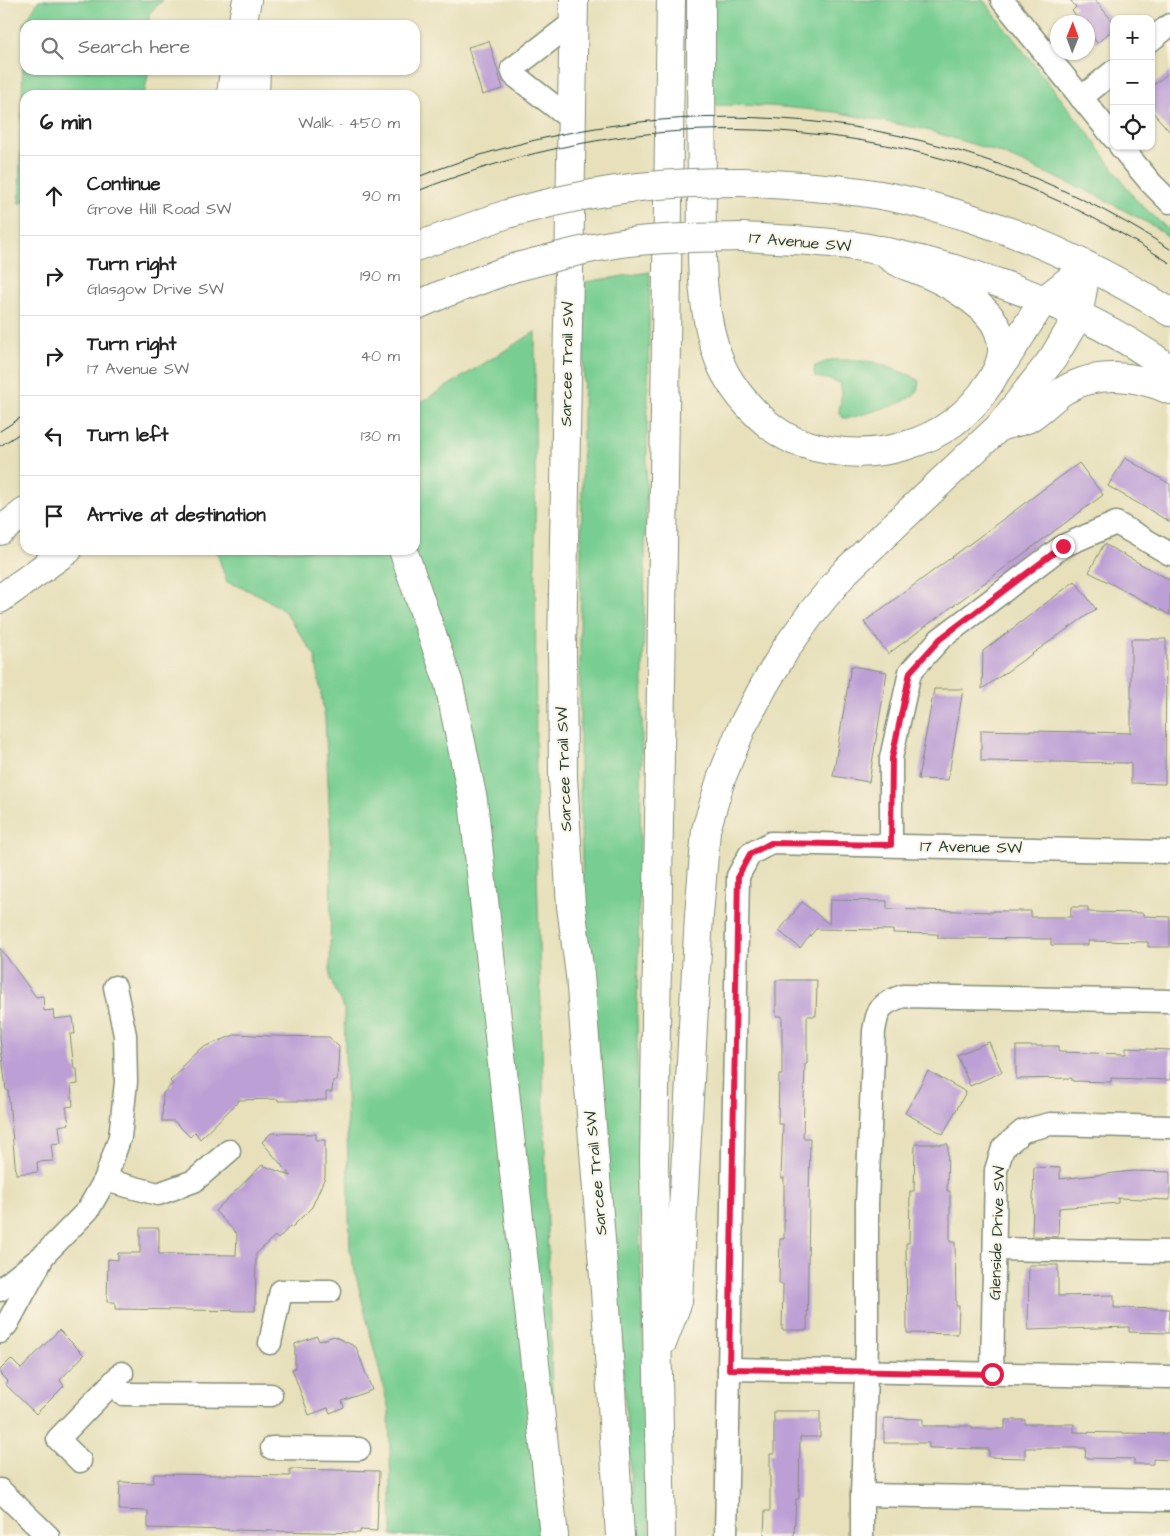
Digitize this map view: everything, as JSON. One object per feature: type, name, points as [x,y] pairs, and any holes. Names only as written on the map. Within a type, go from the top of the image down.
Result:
[{"type":"main road","points":[[243,20],[247,0]]},
{"type":"main road","points":[[261,20],[264,0]]},
{"type":"main road","points":[[661,1536],[654,1162],[671,0]]},
{"type":"main road","points":[[701,0],[702,267],[709,324],[723,369],[734,388],[751,409],[770,426],[799,443],[829,450],[855,453],[877,453],[917,442],[954,422],[968,409],[985,390],[1043,301],[1087,266]]},
{"type":"main road","name":"Sarcee Trail SW","points":[[574,11],[562,648],[563,778],[605,1290],[620,1536]]},
{"type":"main road","points":[[232,90],[233,75]]},
{"type":"main road","points":[[255,90],[256,75]]},
{"type":"main road","points":[[420,245],[507,214],[553,202],[639,187],[711,182],[743,182],[836,189],[908,200],[985,221],[1125,284],[1170,312]]},
{"type":"main road","name":"17 Avenue SW","points":[[420,304],[513,268],[578,251],[623,243],[661,239],[742,237],[846,245],[881,250],[1016,288],[1078,316],[1170,369]]},
{"type":"main road","points":[[881,250],[900,263],[923,272],[963,293],[993,320],[999,331],[1001,342],[1000,368]]},
{"type":"main road","points":[[658,1354],[678,1301],[699,915],[706,830],[721,778],[742,727],[765,684],[787,647],[813,611],[846,571],[999,427],[1053,358],[1078,316],[1087,266]]},
{"type":"main road","points":[[999,427],[1027,418],[1064,391],[1098,378],[1123,377],[1151,382],[1170,390]]},
{"type":"main road","points":[[0,531],[20,516]]},
{"type":"main road","points":[[0,599],[61,555]]},
{"type":"main road","points":[[405,555],[449,684],[473,800],[554,1536]]},
{"type":"street","points":[[1002,0],[1110,133]]},
{"type":"street","points":[[572,120],[514,75],[512,69],[574,11]]},
{"type":"street","points":[[1155,37],[1170,25]]},
{"type":"street","points":[[1081,98],[1110,74]]},
{"type":"street","points":[[1123,150],[1170,202]]},
{"type":"street","points":[[891,845],[892,758],[910,672],[940,639],[1063,546],[1116,523],[1170,554]]},
{"type":"street","name":"17 Avenue SW","points":[[729,1369],[738,876],[750,854],[771,843],[1170,852]]},
{"type":"street","points":[[0,1290],[45,1254],[88,1210],[105,1180],[120,1138],[126,1082],[125,1036],[115,987]]},
{"type":"street","points":[[862,1536],[866,1370],[867,1203],[874,1031],[877,1014],[887,1001],[903,996],[1170,1001]]},
{"type":"street","name":"Glenside Drive SW","points":[[992,1374],[996,1249],[996,1170],[1003,1148],[1023,1131],[1050,1124],[1170,1127]]},
{"type":"street","points":[[105,1180],[158,1194],[194,1181],[229,1151]]},
{"type":"street","points":[[996,1249],[1170,1252]]},
{"type":"street","points":[[0,1332],[8,1324],[45,1254]]},
{"type":"street","points":[[270,1343],[281,1292],[330,1291]]},
{"type":"street","points":[[726,1536],[729,1369],[1170,1377]]},
{"type":"street","points":[[80,1461],[58,1439],[122,1384],[271,1395]]},
{"type":"street","points":[[272,1448],[359,1449]]},
{"type":"street","points":[[0,1490],[48,1536]]},
{"type":"street","points":[[862,1495],[1170,1500]]},
{"type":"green space","points":[[39,0],[163,0],[149,14],[149,20],[26,20]]},
{"type":"green space","points":[[711,0],[983,0],[1088,133],[1135,199],[1170,231],[1170,238],[1155,227],[1096,195],[998,152],[923,129],[835,112],[771,106],[712,105]]},
{"type":"green space","points":[[23,75],[148,75],[145,90],[22,90]]},
{"type":"green space","points":[[20,167],[20,203],[19,203]]},
{"type":"green space","points":[[650,272],[637,1016],[639,1215],[650,1536],[635,1536],[584,921],[580,796],[580,629],[585,282]]},
{"type":"green space","points":[[535,332],[536,835],[556,1536],[392,1536],[389,1410],[350,1251],[344,1009],[330,979],[331,843],[325,719],[315,656],[285,612],[260,595],[227,582],[218,555],[420,555],[420,403]]},
{"type":"green space","points":[[831,360],[874,362],[912,376],[919,381],[917,393],[901,403],[850,418],[843,418],[839,412],[842,392],[840,383],[815,377],[815,366]]},
{"type":"building","points":[[1070,0],[1095,0],[1110,18],[1110,32],[1097,43],[1095,40],[1095,15],[1075,15],[1072,11],[1076,7]]},
{"type":"building","points":[[489,41],[503,89],[482,95],[468,47]]},
{"type":"building","points":[[1170,72],[1170,132],[1155,115],[1155,84]]},
{"type":"building","points":[[1125,458],[1170,484],[1170,522],[1108,486]]},
{"type":"building","points":[[1079,463],[1103,495],[888,654],[864,622]]},
{"type":"building","points":[[1104,544],[1170,580],[1170,615],[1089,572]]},
{"type":"building","points":[[1075,581],[1096,609],[982,689],[983,651]]},
{"type":"building","points":[[1131,639],[1166,639],[1165,784],[1131,783],[1131,763],[981,761],[981,730],[1131,733]]},
{"type":"building","points":[[851,666],[887,672],[869,782],[833,776]]},
{"type":"building","points":[[934,689],[963,689],[948,780],[918,779]]},
{"type":"building","points":[[830,900],[887,901],[887,909],[993,912],[1031,911],[1031,917],[1071,917],[1071,907],[1088,907],[1088,912],[1143,913],[1143,916],[1170,917],[1170,947],[1148,947],[1148,942],[1088,941],[1088,945],[1051,945],[1051,939],[938,938],[938,934],[893,933],[893,930],[816,929],[800,948],[779,931],[802,902],[829,924]]},
{"type":"building","points":[[0,948],[36,997],[43,996],[44,1011],[53,1010],[54,1019],[73,1017],[75,1034],[70,1034],[74,1069],[77,1069],[78,1084],[71,1085],[73,1106],[66,1107],[69,1124],[59,1126],[61,1143],[51,1144],[53,1161],[37,1162],[38,1172],[16,1174],[8,1090],[6,1090],[0,1038]]},
{"type":"building","points":[[776,980],[817,980],[816,1016],[807,1016],[807,1064],[805,1064],[803,1138],[810,1138],[807,1330],[782,1330],[783,1284],[779,1284],[780,1239],[784,1239],[784,1178],[781,1178],[783,1124],[778,1124],[779,1075],[782,1075],[782,1016],[776,1016]]},
{"type":"building","points":[[237,1034],[329,1037],[339,1047],[337,1081],[333,1081],[332,1092],[326,1092],[326,1100],[317,1101],[278,1101],[278,1099],[238,1100],[200,1139],[195,1132],[190,1137],[174,1121],[162,1121],[163,1093],[173,1084],[170,1081],[183,1069],[181,1067],[201,1048]]},
{"type":"building","points":[[989,1042],[1002,1072],[970,1086],[957,1055]]},
{"type":"building","points":[[1016,1046],[1058,1046],[1058,1052],[1126,1054],[1126,1048],[1170,1050],[1170,1080],[1111,1078],[1111,1082],[1072,1081],[1072,1078],[1016,1079]]},
{"type":"building","points":[[928,1071],[966,1092],[943,1134],[905,1113]]},
{"type":"building","points":[[271,1133],[316,1134],[316,1140],[325,1140],[325,1177],[312,1207],[278,1239],[275,1236],[256,1254],[255,1311],[115,1309],[115,1302],[107,1302],[108,1259],[118,1260],[118,1253],[140,1253],[140,1228],[159,1228],[159,1254],[236,1255],[237,1234],[215,1211],[262,1165],[291,1176],[262,1142]]},
{"type":"building","points":[[915,1144],[948,1144],[947,1191],[950,1191],[950,1242],[955,1242],[956,1306],[959,1306],[958,1334],[907,1333],[906,1243],[909,1243],[910,1191],[914,1191]]},
{"type":"building","points":[[1034,1167],[1060,1168],[1060,1179],[1133,1171],[1170,1172],[1170,1200],[1118,1198],[1118,1203],[1059,1208],[1058,1237],[1032,1236]]},
{"type":"building","points":[[1029,1265],[1058,1265],[1058,1296],[1114,1295],[1114,1308],[1170,1309],[1169,1333],[1129,1332],[1129,1327],[1028,1330]]},
{"type":"building","points":[[59,1330],[84,1355],[60,1380],[64,1386],[36,1414],[5,1384],[8,1382],[0,1374],[0,1370],[11,1359],[21,1369]]},
{"type":"building","points":[[317,1336],[319,1341],[334,1336],[356,1347],[372,1390],[342,1401],[344,1407],[330,1413],[328,1408],[309,1415],[292,1369],[295,1368],[295,1344]]},
{"type":"building","points":[[774,1411],[820,1411],[820,1437],[800,1437],[799,1499],[796,1499],[794,1536],[764,1536],[765,1511],[770,1511],[770,1454],[774,1454]]},
{"type":"building","points":[[884,1418],[923,1419],[923,1426],[972,1426],[972,1429],[1005,1429],[1005,1420],[1025,1420],[1025,1424],[1074,1424],[1074,1432],[1170,1434],[1170,1460],[1153,1459],[1153,1464],[1134,1464],[1134,1459],[1085,1458],[1086,1448],[1025,1448],[1025,1458],[989,1457],[989,1449],[929,1448],[929,1443],[884,1443]]},
{"type":"building","points":[[290,1469],[379,1471],[377,1531],[360,1530],[360,1533],[148,1528],[148,1511],[119,1510],[120,1482],[153,1483],[154,1474],[290,1476]]},
{"type":"tram line","points":[[420,176],[511,146],[608,126],[705,117],[801,120],[897,135],[991,161],[1082,199],[1170,249]]},
{"type":"tram line","points":[[420,190],[495,164],[576,144],[658,133],[740,130],[822,135],[903,149],[984,171],[1063,203],[1117,231],[1170,263]]},
{"type":"tram line","points":[[0,431],[20,418]]},
{"type":"tram line","points":[[0,446],[20,433]]},
{"type":"route","points":[[992,1374],[866,1370],[729,1369],[738,876],[750,854],[771,843],[891,845],[892,758],[910,672],[940,639],[1063,546]]}]
